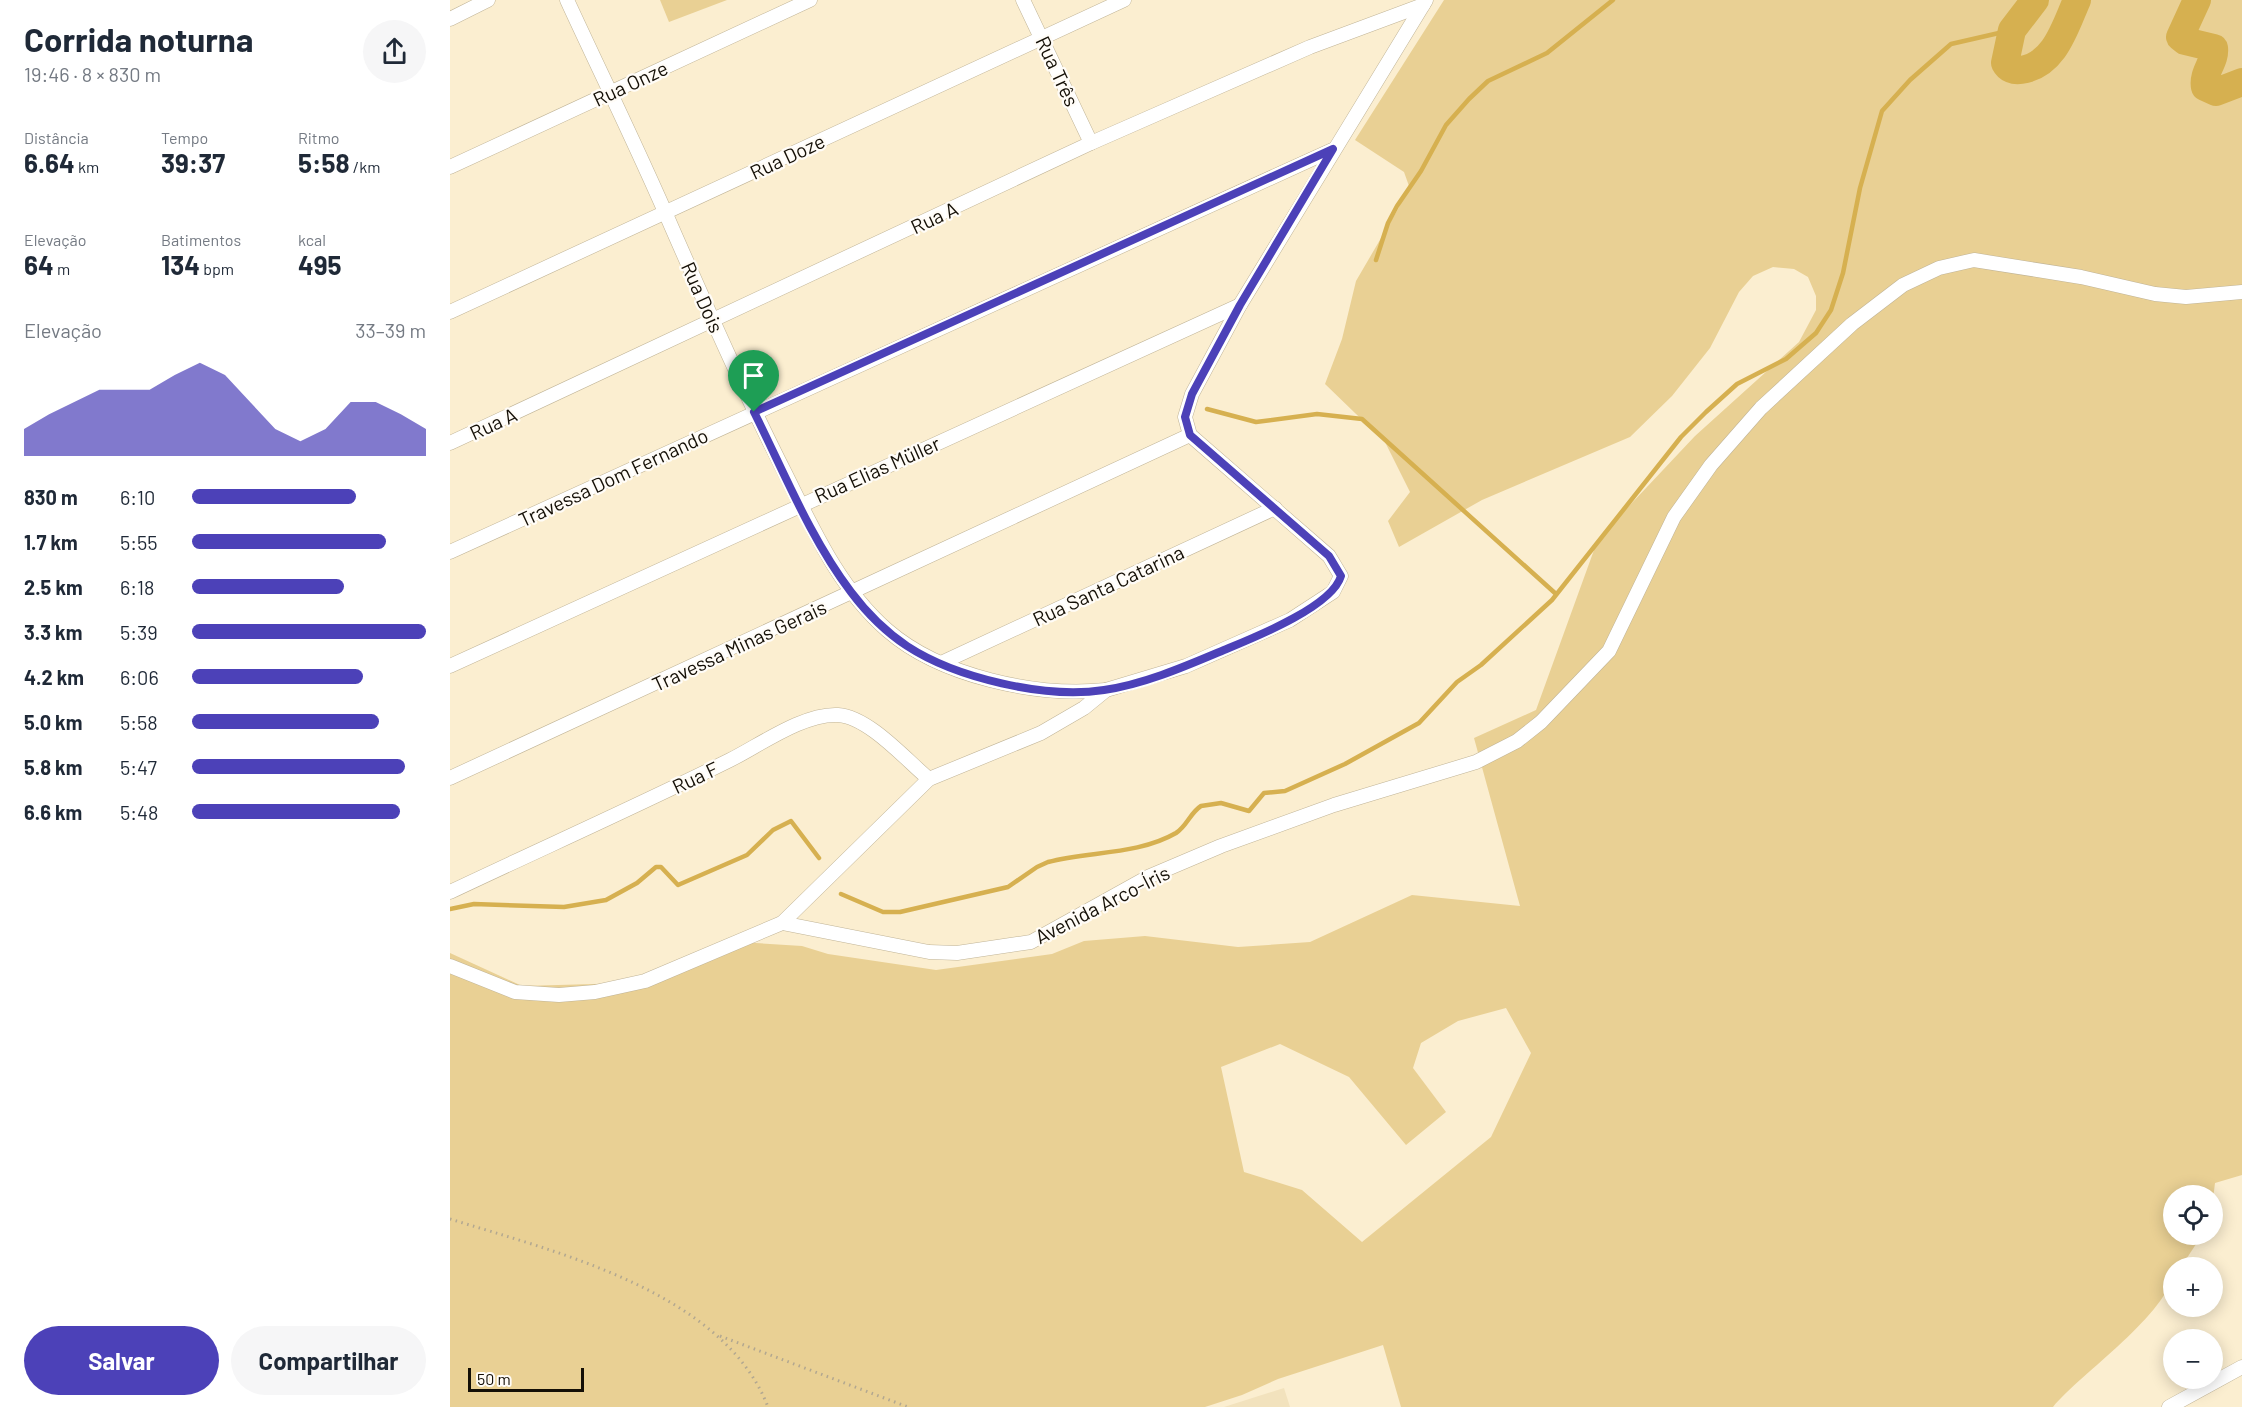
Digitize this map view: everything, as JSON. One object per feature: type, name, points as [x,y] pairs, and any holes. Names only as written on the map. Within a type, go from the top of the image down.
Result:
[{"type":"street","points":[[450,19],[488,0]]},
{"type":"street","name":"Rua Dois","points":[[567,0],[666,212],[754,412],[821,545],[852,593],[900,641],[941,663],[983,678],[1030,687],[1063,691],[1106,690]]},
{"type":"street","name":"Rua Onze","points":[[450,167],[810,0]]},
{"type":"street","name":"Rua Três","points":[[1023,0],[1091,143]]},
{"type":"street","name":"Rua Doze","points":[[450,312],[1124,0]]},
{"type":"street","points":[[450,966],[515,992],[559,995],[595,992],[645,981],[673,971],[782,923],[929,780],[1041,733],[1084,708],[1106,690],[1186,666],[1249,640],[1290,620],[1333,592],[1341,576],[1338,567],[1329,556],[1190,435],[1185,425],[1187,405],[1240,305],[1333,149],[1425,2]]},
{"type":"street","name":"Rua A","points":[[450,443],[1091,143],[1310,46],[1425,2]]},
{"type":"street","name":"Travessa Dom Fernando","points":[[450,552],[1333,149]]},
{"type":"street","name":"Avenida Arco-Íris","points":[[782,923],[928,952],[957,953],[1031,942],[1148,877],[1221,846],[1334,806],[1476,762],[1517,741],[1541,722],[1609,651],[1674,517],[1711,465],[1761,408],[1852,324],[1903,285],[1940,268],[1974,260],[2081,277],[2155,294],[2186,297],[2242,292]]},
{"type":"street","name":"Rua Elias Müller","points":[[450,666],[800,504],[1240,305]]},
{"type":"street","name":"Travessa Minas Gerais","points":[[450,778],[1190,435]]},
{"type":"street","name":"Rua Santa Catarina","points":[[941,663],[1275,508]]},
{"type":"street","name":"Rua F","points":[[450,892],[730,760],[806,721],[828,715],[852,718],[873,731],[929,780]]},
{"type":"street","points":[[2169,1407],[2242,1367]]},
{"type":"path","points":[[450,1219],[583,1263],[662,1297],[691,1313],[718,1335],[743,1363],[768,1407]]},
{"type":"path","points":[[718,1335],[908,1407]]},
{"type":"shaded area","points":[[660,0],[727,0],[669,22]]},
{"type":"shaded area","points":[[1444,0],[2242,0],[2242,1175],[2215,1185],[2163,1185],[2163,1245],[2195,1245],[2188,1257],[2163,1257],[2163,1296],[2159,1303],[2124,1341],[2053,1407],[1401,1407],[1383,1345],[1278,1379],[1242,1395],[1205,1407],[450,1407],[450,953],[522,986],[630,983],[739,942],[802,946],[828,954],[936,970],[1052,954],[1084,941],[1145,936],[1238,947],[1310,942],[1412,895],[1520,906],[1474,738],[1536,710],[1598,539],[1695,436],[1799,342],[1816,310],[1816,296],[1808,277],[1794,269],[1773,267],[1753,276],[1739,292],[1710,348],[1672,396],[1630,437],[1482,500],[1399,547],[1388,521],[1410,492],[1385,442],[1325,384],[1342,339],[1356,281],[1409,186],[1404,172],[1355,140]],"holes":[[[1506,1008],[1531,1053],[1491,1137],[1362,1242],[1302,1190],[1244,1172],[1221,1067],[1280,1044],[1349,1077],[1406,1145],[1446,1112],[1413,1068],[1421,1043],[1458,1021]]]},
{"type":"shaded area","points":[[1284,1388],[1290,1407],[1224,1407]]},
{"type":"waterway","points":[[1376,260],[1388,223],[1397,206],[1421,171],[1446,125],[1469,99],[1488,81],[1547,53],[1613,0]]},
{"type":"waterway","points":[[2035,0],[2012,30],[2005,63],[2012,69],[2021,70],[2033,67],[2050,53],[2063,33],[2077,0]]},
{"type":"waterway","points":[[2197,0],[2180,37],[2185,41],[2214,48],[2213,58],[2205,77],[2205,87],[2216,92],[2242,82]]},
{"type":"waterway","points":[[841,894],[883,912],[900,912],[1008,887],[1048,862],[1130,849],[1161,840],[1180,830],[1201,806],[1221,803],[1249,811],[1264,793],[1285,791],[1345,764],[1419,723],[1457,682],[1481,665],[1552,600],[1681,437],[1706,412],[1737,384],[1786,359],[1816,333],[1831,310],[1843,273],[1860,188],[1882,111],[1910,80],[1951,44],[2012,30]]},
{"type":"waterway","points":[[1207,409],[1256,422],[1317,414],[1362,419],[1556,594]]},
{"type":"waterway","points":[[450,909],[474,904],[564,907],[606,900],[637,883],[656,867],[661,867],[678,885],[747,855],[773,830],[791,821],[819,858]]},
{"type":"route","points":[[1333,149],[1240,305],[1187,405],[1185,425],[1190,435],[1329,556],[1338,567],[1341,576],[1333,592],[1290,620],[1249,640],[1161,675],[1106,690],[1085,692],[1063,691],[983,678],[941,663],[907,646],[869,613],[852,593],[821,545],[754,412],[1333,149]]}]
